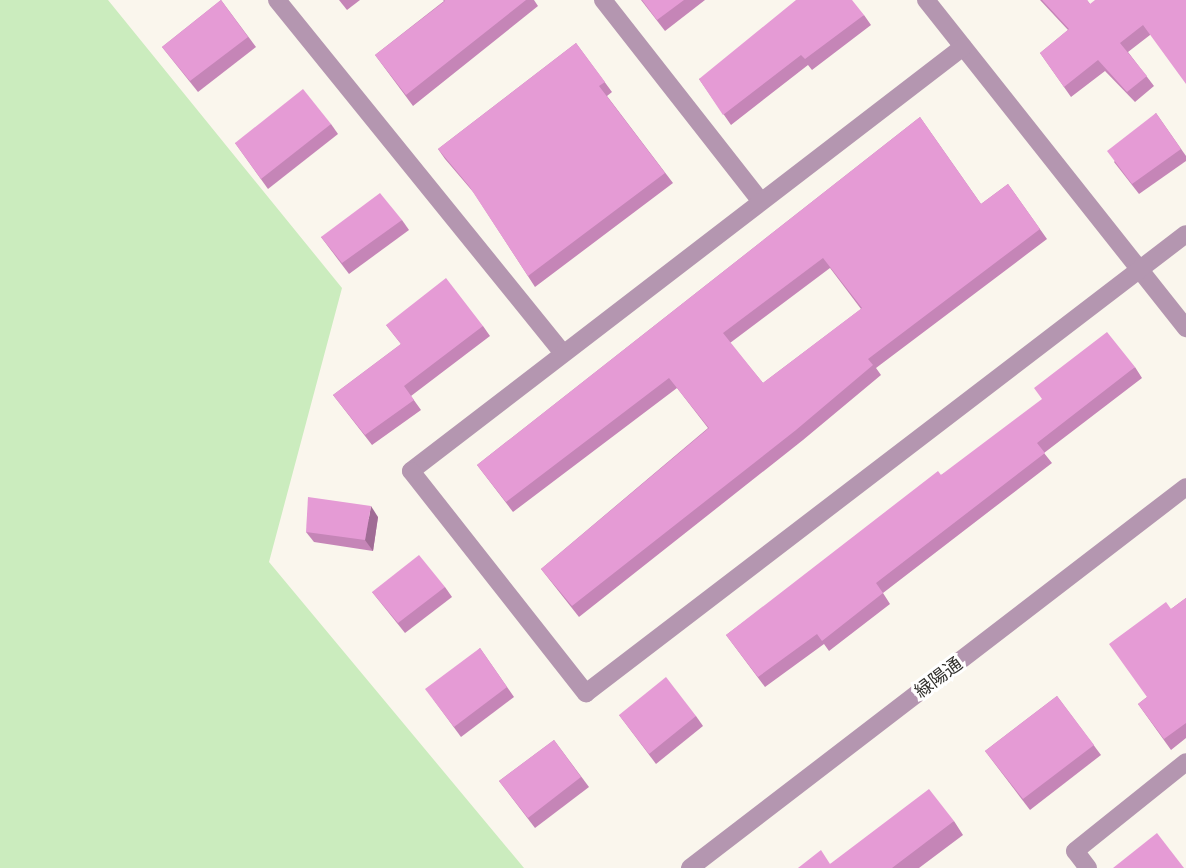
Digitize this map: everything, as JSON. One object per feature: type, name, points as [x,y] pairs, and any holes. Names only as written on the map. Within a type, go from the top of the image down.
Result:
[{"type":"street","points":[[277,0],[562,352]]},
{"type":"street","points":[[603,0],[760,200]]},
{"type":"street","points":[[926,0],[1186,328]]},
{"type":"street","points":[[963,47],[562,352],[411,471],[586,693],[1186,234]]},
{"type":"street","name":"緑陽通","points":[[690,868],[1186,487]]},
{"type":"street","points":[[1088,868],[1075,851],[1186,762]]},
{"type":"green space","points":[[0,0],[108,0],[342,288],[269,562],[524,868],[0,868]]},
{"type":"building","points":[[221,0],[248,37],[190,81],[162,47]]},
{"type":"building","points":[[444,0],[526,0],[406,95],[375,55]]},
{"type":"building","points":[[642,0],[684,0],[657,20]]},
{"type":"building","points":[[796,0],[852,0],[864,15],[805,59],[801,55],[723,115],[699,79]]},
{"type":"building","points":[[1042,0],[1087,0],[1090,4],[1095,0],[1186,0],[1186,84],[1143,25],[1120,43],[1147,76],[1127,92],[1098,60],[1064,87],[1040,53],[1069,29]]},
{"type":"building","points":[[576,43],[605,82],[599,86],[665,173],[528,276],[469,186],[438,149]]},
{"type":"building","points":[[303,89],[331,124],[261,179],[235,143]]},
{"type":"building","points":[[1156,113],[1181,149],[1132,184],[1107,151]]},
{"type":"building","points":[[920,117],[981,204],[1008,184],[1040,229],[868,359],[873,365],[796,430],[572,606],[541,569],[709,428],[669,378],[506,502],[477,465]],"holes":[[[823,258],[862,308],[763,383],[723,333]]]},
{"type":"building","points":[[380,193],[402,220],[342,263],[321,237]]},
{"type":"building","points":[[446,278],[483,326],[404,386],[414,400],[365,435],[333,395],[401,344],[386,325]]},
{"type":"building","points":[[1107,332],[1135,367],[1037,443],[1045,453],[876,583],[883,593],[822,641],[817,634],[758,677],[726,635],[938,471],[941,475],[1042,399],[1034,388]]},
{"type":"building","points":[[308,497],[371,506],[365,540],[306,532]]},
{"type":"building","points":[[419,555],[445,587],[398,623],[372,592]]},
{"type":"building","points":[[1186,598],[1186,723],[1164,739],[1138,704],[1147,697],[1109,644],[1166,602],[1171,609]]},
{"type":"building","points":[[480,648],[507,687],[454,727],[425,689]]},
{"type":"building","points":[[666,677],[696,716],[649,754],[619,715]]},
{"type":"building","points":[[1057,696],[1094,745],[1023,799],[985,751]]},
{"type":"building","points":[[554,740],[581,777],[528,818],[499,781]]},
{"type":"building","points":[[929,789],[954,821],[892,868],[798,868],[821,850],[830,864]]},
{"type":"building","points":[[1157,833],[1184,868],[1113,868]]}]
